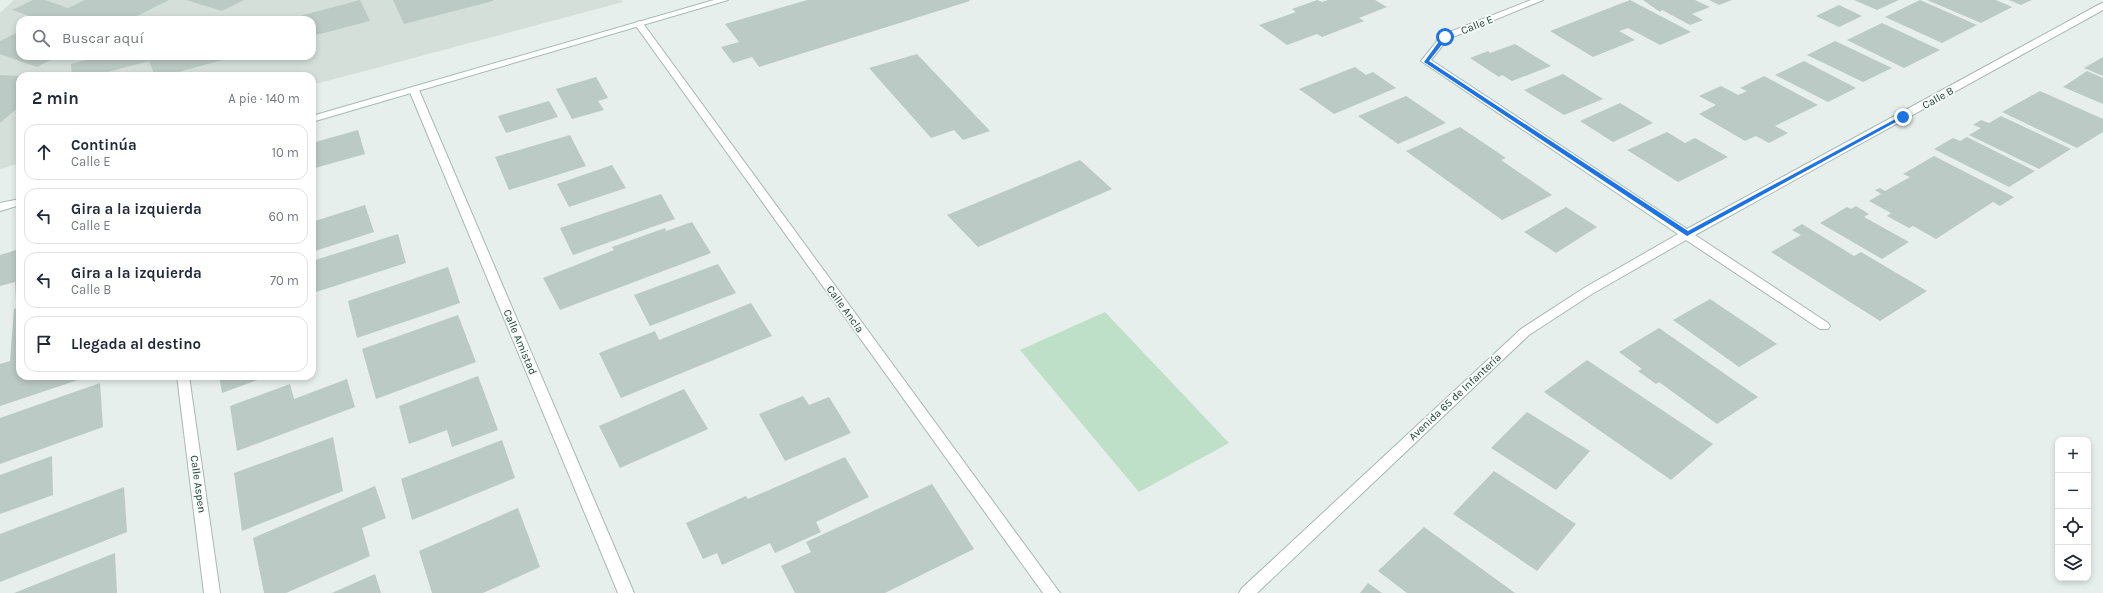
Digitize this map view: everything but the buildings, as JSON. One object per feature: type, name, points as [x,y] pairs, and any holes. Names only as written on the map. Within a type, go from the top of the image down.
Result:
[{"type":"street","points":[[316,118],[724,0]]},
{"type":"street","name":"Calle E","points":[[1539,0],[1445,37],[1426,61],[1687,234]]},
{"type":"street","name":"Calle B","points":[[1687,234],[2103,6]]},
{"type":"street","name":"Calle Ancla","points":[[639,24],[1052,593]]},
{"type":"street","name":"Calle Amistad","points":[[414,90],[626,593]]},
{"type":"street","points":[[0,207],[16,203]]},
{"type":"street","points":[[1687,234],[1824,326]]},
{"type":"street","name":"Avenida 65 de Infantería","points":[[1247,593],[1525,332],[1588,291],[1687,234]]},
{"type":"street","name":"Calle Aspen","points":[[185,380],[212,593]]},
{"type":"shaded area","points":[[14,0],[621,0],[623,2],[316,84],[316,72],[16,72],[16,164],[0,169],[0,13]]},
{"type":"green space","points":[[1105,312],[1229,443],[1139,492],[1020,350]]},
{"type":"route","points":[[1445,37],[1426,61],[1687,234],[1722,217],[1903,117]]}]
